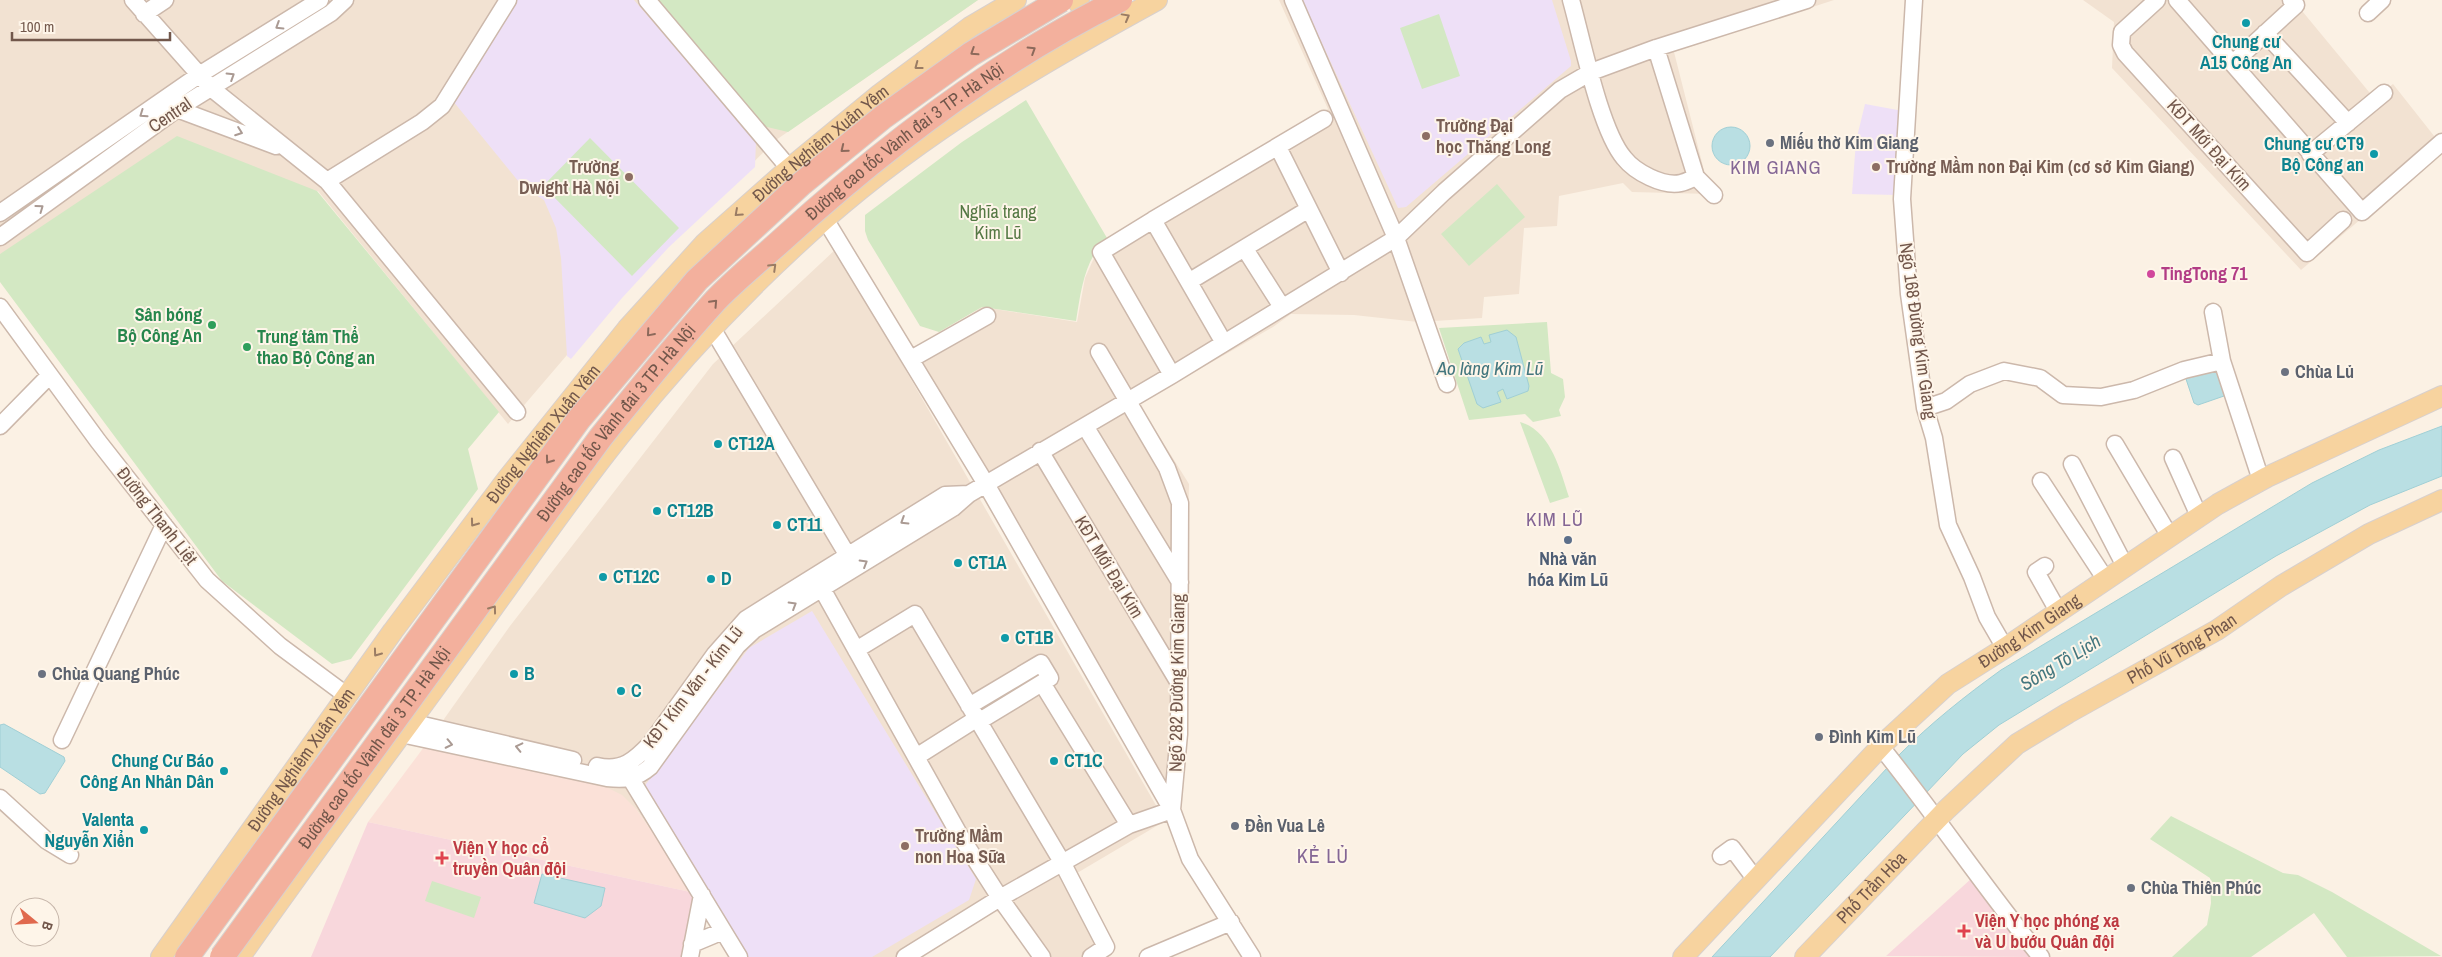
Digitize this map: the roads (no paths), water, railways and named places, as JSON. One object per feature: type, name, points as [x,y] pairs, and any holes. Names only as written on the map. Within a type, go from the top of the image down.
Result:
[{"type":"highway","name":"Đường cao tốc Vành đai 3 TP. Hà Nội","points":[[187,957],[579,419],[696,280],[801,184],[883,117],[971,54],[1061,0]]},
{"type":"highway","name":"Đường cao tốc Vành đai 3 TP. Hà Nội","points":[[222,957],[601,437],[655,370],[717,300],[818,206],[901,139],[986,78],[1049,39],[1120,0]]},
{"type":"main road","name":"Đường Nghiêm Xuân Yêm","points":[[161,957],[254,829],[346,695],[507,479],[627,329],[705,243],[789,168],[880,94],[963,33],[1016,0]]},
{"type":"main road","points":[[1077,0],[1096,33]]},
{"type":"main road","points":[[240,957],[306,863],[620,435],[712,328],[772,268],[825,219],[872,180],[969,109],[1096,33],[1157,0]]},
{"type":"main road","name":"Đường Kim Giang","points":[[1683,957],[1756,880],[1885,752],[1948,684],[2005,648],[2058,610],[2106,580],[2199,516],[2261,480],[2442,396]]},
{"type":"main road","name":"Phố Vũ Tông Phan","points":[[1933,812],[2017,744],[2042,728],[2217,630],[2281,586],[2369,534],[2442,500]]},
{"type":"main road","name":"Phố Trần Hòa","points":[[1805,957],[1933,812]]},
{"type":"main road","points":[[254,829],[259,841],[270,852],[290,860],[306,863]]},
{"type":"street","points":[[133,0],[211,88],[327,181],[518,412]]},
{"type":"street","points":[[144,14],[165,0]]},
{"type":"street","name":"Central","points":[[0,213],[198,75],[320,0]]},
{"type":"street","name":"Central","points":[[0,236],[177,109],[331,13],[344,0]]},
{"type":"street","points":[[327,181],[422,122],[442,106],[508,0]]},
{"type":"street","points":[[647,0],[789,168]]},
{"type":"street","points":[[1293,0],[1396,238],[1447,384]]},
{"type":"street","points":[[1571,0],[1610,135],[1623,158],[1636,169],[1665,181],[1680,183],[1696,177]]},
{"type":"street","points":[[986,484],[1341,273],[1396,238],[1444,192],[1560,90],[1591,72],[1656,48],[1778,4],[1807,0]]},
{"type":"street","name":"Ngõ 168 Đường Kim Giang","points":[[1914,0],[1902,199],[1909,294],[1926,408],[1934,438],[1948,525],[1972,577],[1987,617],[2005,648]]},
{"type":"street","name":"KĐT Mới Đại Kim","points":[[2157,0],[2122,32],[2121,45],[2126,53],[2307,253],[2343,220]]},
{"type":"street","points":[[2177,0],[2362,212],[2439,144]]},
{"type":"street","points":[[2233,62],[2296,5],[2292,0]]},
{"type":"street","points":[[2368,13],[2382,0]]},
{"type":"street","points":[[2265,33],[2348,123]]},
{"type":"street","points":[[1656,48],[1696,177],[1714,195]]},
{"type":"street","points":[[2310,154],[2384,93]]},
{"type":"street","points":[[177,109],[289,151]]},
{"type":"street","points":[[1172,374],[1101,252],[1324,119]]},
{"type":"street","points":[[1278,147],[1341,273]]},
{"type":"street","points":[[1190,281],[1309,209]]},
{"type":"street","points":[[825,219],[986,484],[1172,810],[1129,825],[1000,898],[905,957]]},
{"type":"street","points":[[1153,220],[1190,281],[1224,343]]},
{"type":"street","points":[[1244,249],[1282,307]]},
{"type":"street","name":"Đường Thanh Liệt","points":[[0,307],[49,376],[208,580],[228,601],[280,646],[346,695]]},
{"type":"street","points":[[2213,312],[2222,361],[2261,480]]},
{"type":"street","points":[[911,360],[987,316]]},
{"type":"street","points":[[712,328],[848,556]]},
{"type":"street","name":"Ngõ 282 Đường Kim Giang","points":[[1099,352],[1167,468],[1180,503],[1179,734],[1172,810],[1190,859],[1252,957]]},
{"type":"street","points":[[1926,408],[1946,401],[1970,384],[2004,371],[2040,378],[2063,395],[2101,397],[2134,390],[2184,370],[2222,361]]},
{"type":"street","points":[[0,426],[49,376]]},
{"type":"street","points":[[1085,426],[1180,582]]},
{"type":"street","points":[[2115,444],[2169,536]]},
{"type":"street","name":"KĐT Mới Đại Kim","points":[[1040,451],[1179,683]]},
{"type":"street","points":[[2173,458],[2199,516]]},
{"type":"street","points":[[2072,464],[2125,566]]},
{"type":"street","points":[[2041,481],[2106,580]]},
{"type":"street","name":"KĐT Kim Văn - Kim Lũ","points":[[818,582],[848,556],[949,501],[968,494],[986,484]]},
{"type":"street","name":"KĐT Kim Văn - Kim Lũ","points":[[627,773],[642,774],[650,767],[720,658],[754,630],[770,611],[949,501]]},
{"type":"street","points":[[62,740],[164,525]]},
{"type":"street","points":[[2045,566],[2036,572],[2058,610]]},
{"type":"street","points":[[818,582],[959,834],[1000,898],[1042,957]]},
{"type":"street","points":[[856,650],[915,614],[1062,862],[1106,947],[1091,957]]},
{"type":"street","points":[[916,757],[974,716],[1008,683],[1041,663],[1050,678],[1017,698],[974,716]]},
{"type":"street","points":[[1008,683],[1017,698]]},
{"type":"street","points":[[1042,683],[1129,825]]},
{"type":"street","points":[[405,728],[546,759],[607,778],[627,773],[739,957]]},
{"type":"street","points":[[1885,752],[1933,812],[1998,903],[2040,957]]},
{"type":"street","points":[[0,798],[47,841],[70,854]]},
{"type":"street","points":[[1721,856],[1732,848],[1756,880]]},
{"type":"street","points":[[691,951],[702,895]]},
{"type":"street","points":[[1148,957],[1231,922]]},
{"type":"street","points":[[691,951],[722,931]]},
{"type":"water","points":[[1731,127],[1744,133],[1750,146],[1744,159],[1731,165],[1718,159],[1712,146],[1718,133]]},
{"type":"water","name":"Ao làng Kim Lũ","points":[[1507,330],[1516,337],[1529,386],[1528,391],[1507,399],[1503,389],[1497,392],[1501,402],[1483,408],[1477,404],[1458,349],[1464,343],[1481,337],[1484,344],[1491,342],[1489,335]]},
{"type":"water","points":[[2217,366],[2227,392],[2224,396],[2198,405],[2194,403],[2185,376]]},
{"type":"water","name":"Sông Tô Lịch","points":[[2442,426],[2442,476],[2370,505],[2276,556],[1999,725],[1963,754],[1770,957],[1712,957],[1900,754],[1949,710],[2001,670],[2312,483],[2379,450]]},
{"type":"water","points":[[4,724],[64,757],[65,761],[45,793],[40,794],[0,767],[0,725]]},
{"type":"water","points":[[542,874],[605,888],[601,906],[585,918],[534,903]]},
{"type":"place","name":"Chung cư A15 Công An","points":[[2246,23]]},
{"type":"place","name":"Trường Đại học Thăng Long","points":[[1426,136]]},
{"type":"place","name":"Miếu thờ Kim Giang","points":[[1770,143]]},
{"type":"place","name":"Chung cư CT9 Bộ Công an","points":[[2374,154]]},
{"type":"place","name":"Trường Mầm non Đại Kim (cơ sở Kim Giang)","points":[[1876,167]]},
{"type":"place","name":"Trường Dwight Hà Nội","points":[[629,177]]},
{"type":"place","name":"TingTong 71","points":[[2151,274]]},
{"type":"place","name":"Sân bóng Bộ Công An","points":[[212,325]]},
{"type":"place","name":"Trung tâm Thể thao Bộ Công an","points":[[247,347]]},
{"type":"place","name":"Chùa Lủ","points":[[2285,372]]},
{"type":"place","name":"CT12A","points":[[718,444]]},
{"type":"place","name":"CT12B","points":[[657,511]]},
{"type":"place","name":"CT11","points":[[777,525]]},
{"type":"place","name":"Nhà văn hóa Kim Lũ","points":[[1568,540]]},
{"type":"place","name":"CT1A","points":[[958,563]]},
{"type":"place","name":"CT12C","points":[[603,577]]},
{"type":"place","name":"D","points":[[711,579]]},
{"type":"place","name":"CT1B","points":[[1005,638]]},
{"type":"place","name":"Chùa Quang Phúc","points":[[42,674]]},
{"type":"place","name":"B","points":[[514,674]]},
{"type":"place","name":"C","points":[[621,691]]},
{"type":"place","name":"Đình Kim Lũ","points":[[1819,737]]},
{"type":"place","name":"CT1C","points":[[1054,761]]},
{"type":"place","name":"Chung Cư Báo Công An Nhân Dân","points":[[224,771]]},
{"type":"place","name":"Đền Vua Lê","points":[[1235,826]]},
{"type":"place","name":"Valenta Nguyễn Xiển","points":[[144,830]]},
{"type":"place","name":"Trường Mầm non Hoa Sữa","points":[[905,846]]},
{"type":"place","name":"Viện Y học cổ truyền Quân đội","points":[[442,858]]},
{"type":"place","name":"Chùa Thiên Phúc","points":[[2131,888]]},
{"type":"place","name":"Viện Y học phóng xạ và U bướu Quân đội","points":[[1964,931]]},
{"type":"district","name":"KIM GIANG","points":[[1776,167]]},
{"type":"district","name":"KIM LŨ","points":[[1555,519]]},
{"type":"district","name":"KẺ LỦ","points":[[1323,856]]},
{"type":"park label","name":"Nghĩa trang Kim Lũ","points":[[998,222]]}]
